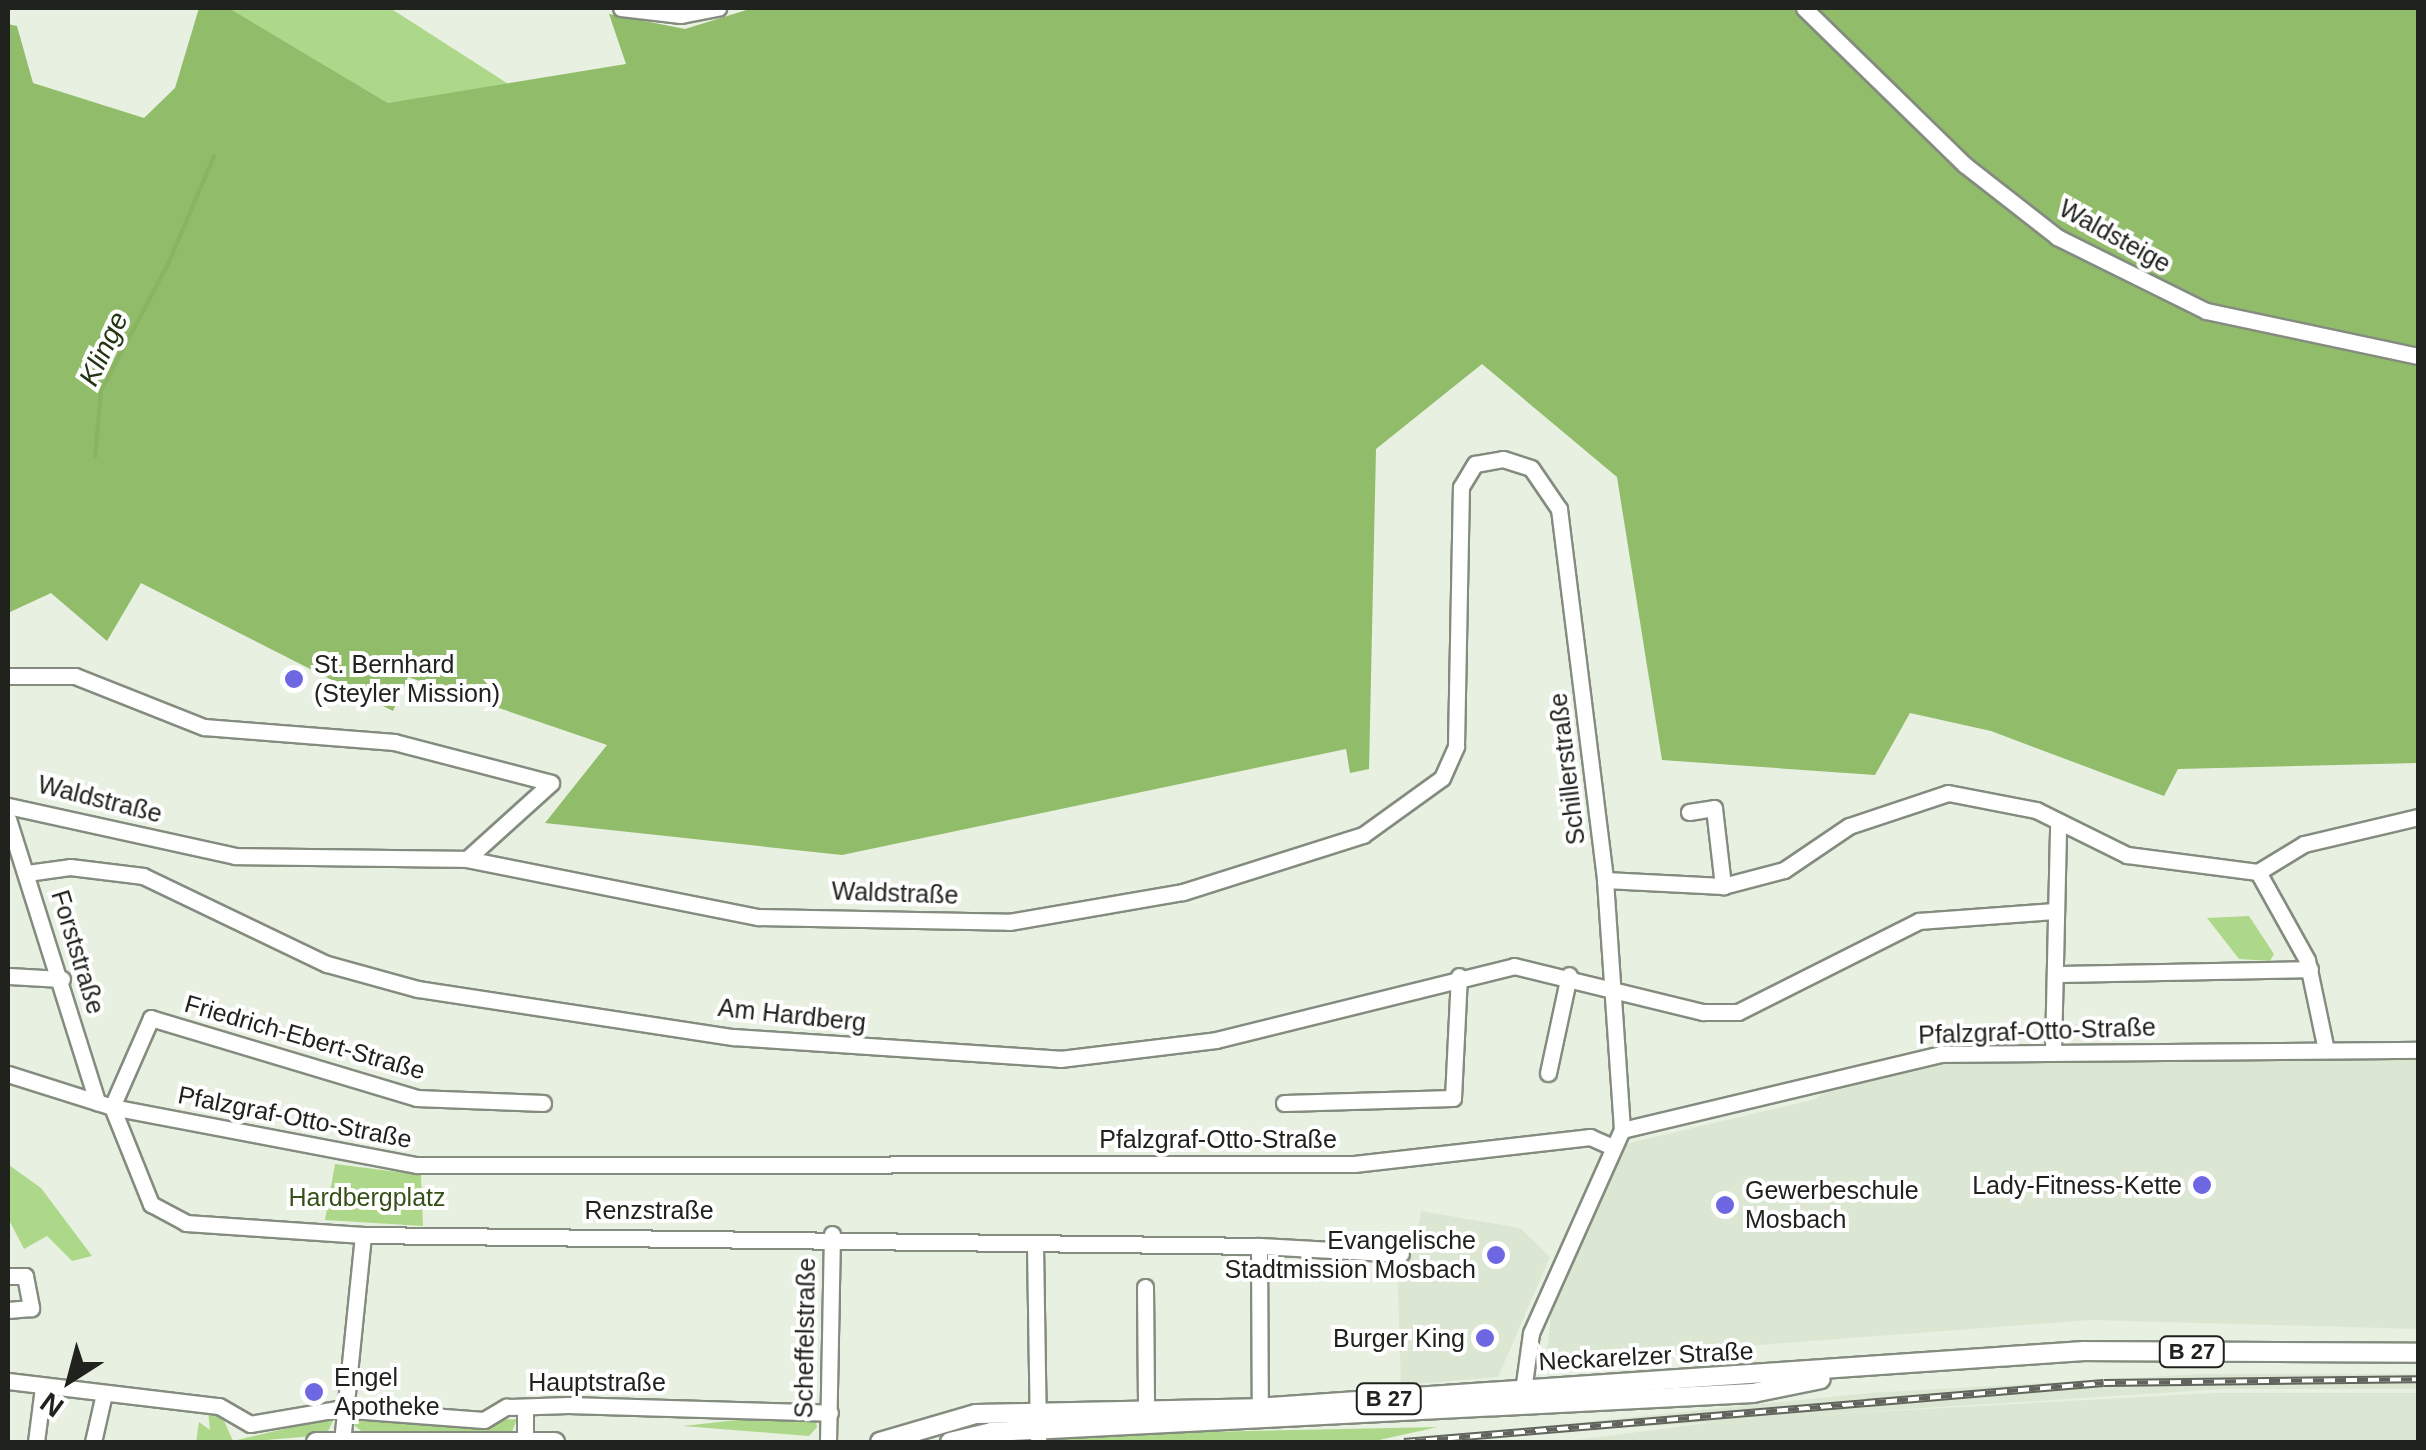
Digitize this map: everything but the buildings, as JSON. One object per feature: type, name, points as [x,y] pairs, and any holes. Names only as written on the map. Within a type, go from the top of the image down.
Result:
[{"type":"main road","name":"Neckarelzer Straße","points":[[880,1442],[976,1414],[1037,1418],[1522,1398],[2084,1351],[2418,1353]]},
{"type":"main road","name":"B 27","points":[[950,1442],[1037,1418],[1269,1424],[1522,1398]]},
{"type":"main road","points":[[316,1442],[555,1442]]},
{"type":"street","points":[[621,8],[681,14],[718,8]]},
{"type":"street","name":"Waldsteige","points":[[1804,8],[1964,165],[2057,237],[2206,310],[2418,356]]},
{"type":"street","name":"Waldstraße","points":[[8,806],[236,856],[467,859],[758,917],[1010,922],[1183,892],[1347,841],[1442,778],[1456,746],[1459,507],[1476,464]]},
{"type":"street","name":"Schillerstraße","points":[[1476,464],[1532,468],[1558,509],[1605,880],[1622,1130]]},
{"type":"street","points":[[8,676],[75,676],[204,727],[394,742],[551,783],[467,859]]},
{"type":"street","points":[[1605,880],[1723,886],[1784,870],[1848,826],[1929,797],[1987,796],[2058,822],[2127,855],[2258,872],[2304,844],[2418,817]]},
{"type":"street","points":[[1688,812],[1714,808],[1723,886]]},
{"type":"street","name":"Forststraße","points":[[8,819],[104,1104]]},
{"type":"street","points":[[2053,1051],[2058,822]]},
{"type":"street","name":"Am Hardberg","points":[[26,873],[70,866],[143,876],[327,964],[404,986],[869,1048],[1134,1053],[1514,966],[1614,986],[1685,1008],[1738,1012],[1919,921],[2054,911]]},
{"type":"street","points":[[2258,872],[2310,969],[2326,1050]]},
{"type":"street","points":[[2054,974],[2310,969]]},
{"type":"street","points":[[8,976],[62,979]]},
{"type":"street","points":[[1284,1103],[1453,1098],[1459,976]]},
{"type":"street","points":[[1548,1074],[1569,976]]},
{"type":"street","name":"Friedrich-Ebert-Straße","points":[[104,1104],[151,1018],[417,1098],[542,1103]]},
{"type":"street","name":"Pfalzgraf-Otto-Straße","points":[[1622,1130],[1923,1056],[2053,1051],[2418,1050]]},
{"type":"street","name":"Pfalzgraf-Otto-Straße","points":[[8,1074],[104,1104],[417,1165],[1354,1164],[1590,1137],[1608,1145]]},
{"type":"street","name":"Renzstraße","points":[[104,1104],[142,1189],[164,1216],[363,1235],[832,1234],[1035,1245],[1259,1246],[1401,1254]]},
{"type":"street","points":[[1522,1398],[1524,1353],[1608,1145],[1622,1130]]},
{"type":"street","name":"Scheffelstraße","points":[[828,1442],[832,1234]]},
{"type":"street","points":[[342,1442],[363,1235]]},
{"type":"street","points":[[1035,1245],[1037,1418]]},
{"type":"street","points":[[1259,1246],[1256,1408],[1269,1424]]},
{"type":"street","points":[[8,1276],[24,1276],[31,1308],[8,1310]]},
{"type":"street","points":[[1146,1287],[1146,1414]]},
{"type":"street","points":[[8,1381],[103,1398],[93,1442]]},
{"type":"street","points":[[37,1442],[43,1386]]},
{"type":"street","name":"Hauptstraße","points":[[103,1398],[219,1406],[250,1424],[346,1409],[484,1420],[525,1407],[830,1413]]},
{"type":"street","points":[[525,1407],[525,1442]]},
{"type":"shaded area","points":[[2418,1059],[2418,1329],[2091,1320],[1546,1361],[1552,1306],[1625,1144],[1816,1099],[1833,1083],[1956,1062]]},
{"type":"shaded area","points":[[1421,1211],[1520,1228],[1550,1257],[1498,1377],[1401,1385],[1397,1260],[1414,1248]]},
{"type":"shaded area","points":[[2200,1374],[2418,1374],[2418,1389],[2224,1389],[1800,1416],[2213,1393],[2418,1393],[2418,1442],[1562,1442],[1715,1422],[1389,1442],[1869,1393]]},
{"type":"green space","points":[[199,8],[229,8],[388,103],[626,64],[609,14],[685,29],[753,8],[2418,8],[2418,763],[2178,769],[2164,796],[1991,731],[1910,713],[1875,775],[1662,760],[1617,477],[1482,364],[1376,449],[1369,769],[1350,773],[1346,749],[842,855],[545,823],[607,745],[408,677],[393,711],[141,583],[107,641],[51,593],[8,613],[8,24],[17,26],[33,83],[144,118],[175,88]]},
{"type":"green space","points":[[229,8],[390,8],[513,87],[388,103]]},
{"type":"green space","points":[[2249,916],[2274,954],[2270,961],[2239,959],[2207,918]]},
{"type":"green space","points":[[8,1145],[9,1165],[41,1188],[92,1256],[72,1261],[47,1236],[24,1249],[8,1218]]},
{"type":"green space","name":"Hardbergplatz","points":[[335,1164],[421,1175],[423,1226],[325,1220]]},
{"type":"green space","points":[[208,1411],[222,1416],[233,1441],[335,1417],[326,1435],[241,1442],[196,1442],[199,1422],[210,1430]]},
{"type":"green space","points":[[363,1412],[410,1424],[517,1419],[511,1434],[367,1436],[354,1425]]},
{"type":"green space","points":[[774,1416],[815,1417],[817,1427],[809,1436],[683,1426]]},
{"type":"green space","points":[[1438,1427],[1370,1442],[1057,1442],[1066,1435]]},
{"type":"waterway","name":"Klinge","points":[[169,262],[214,156]]},
{"type":"waterway","name":"Klinge","points":[[95,457],[101,391],[168,264]]},
{"type":"railway","points":[[1404,1442],[2104,1383],[2418,1379]]},
{"type":"place","name":"St. Bernhard (Steyler Mission)","points":[[294,679]]},
{"type":"place","name":"Lady-Fitness-Kette","points":[[2202,1185]]},
{"type":"place","name":"Gewerbeschule Mosbach","points":[[1725,1205]]},
{"type":"place","name":"Evangelische Stadtmission Mosbach","points":[[1496,1255]]},
{"type":"place","name":"Burger King","points":[[1485,1338]]},
{"type":"place","name":"Engel Apotheke","points":[[314,1392]]}]
